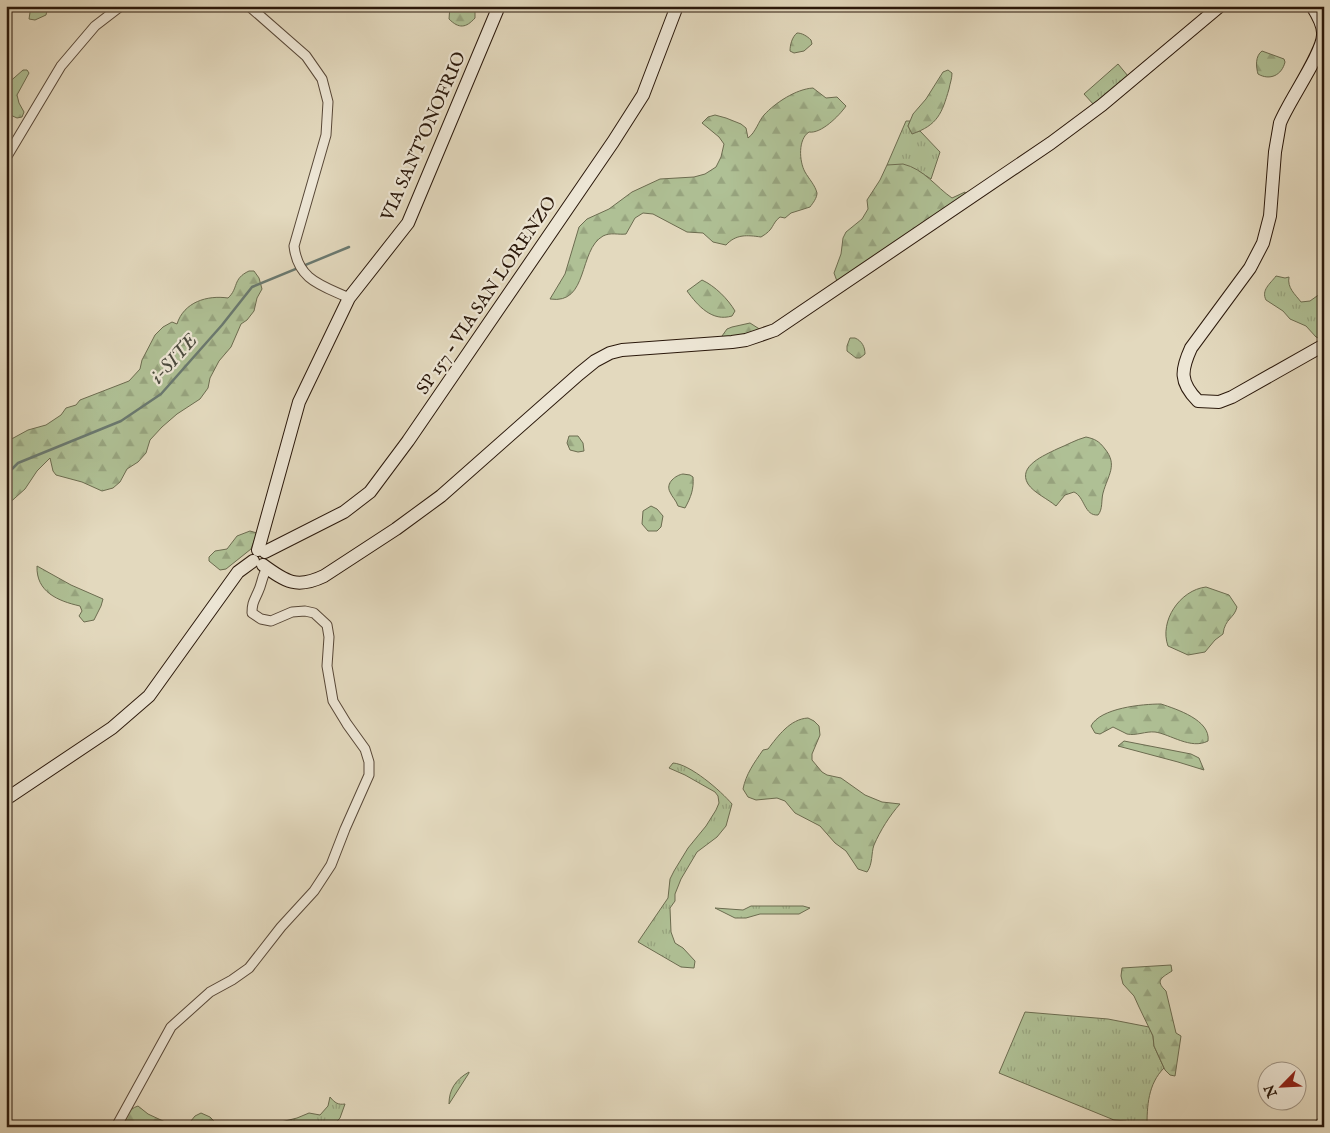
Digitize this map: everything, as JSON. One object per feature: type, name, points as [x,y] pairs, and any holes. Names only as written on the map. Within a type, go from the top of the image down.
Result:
[{"type":"street","points":[[6,158],[61,66],[95,26],[121,6]]},
{"type":"street","points":[[250,6],[306,56],[322,79],[328,102],[326,135],[294,246],[295,255],[302,271],[310,279],[349,298]]},
{"type":"street","name":"VIA SANT'ONOFRIO","points":[[261,559],[299,402],[349,298],[408,223],[499,6]]},
{"type":"street","name":"SP 157 - VIA SAN LORENZO","points":[[6,799],[112,728],[149,696],[238,572],[344,512],[370,492],[408,441],[618,134],[642,94],[677,6]]},
{"type":"street","points":[[261,559],[287,581],[299,584],[312,581],[340,566],[441,496],[578,374],[595,361],[610,353],[647,347],[739,341],[775,330],[1051,143],[1102,105],[1220,6]]},
{"type":"street","points":[[1312,6],[1319,18],[1324,35],[1320,48],[1285,109],[1280,123],[1275,152],[1268,229],[1250,268],[1191,348],[1185,361],[1184,383],[1198,401],[1219,402],[1232,397],[1324,345]]},
{"type":"street","points":[[116,1127],[170,1027],[210,992],[249,968],[281,927],[314,891],[331,865],[345,828],[370,775],[365,749],[333,701],[327,666],[329,637],[327,625],[314,613],[305,611],[292,612],[271,621],[261,619],[252,613],[252,602],[258,592],[262,576],[261,559]]},
{"type":"street","points":[[1317,1127],[1324,1120]]},
{"type":"green space","points":[[31,6],[48,6],[46,15],[35,20],[29,19]]},
{"type":"green space","points":[[450,6],[475,6],[475,18],[469,24],[459,26],[449,19]]},
{"type":"green space","points":[[797,33],[808,37],[812,44],[804,51],[794,53],[790,51],[790,46]]},
{"type":"green space","points":[[1262,51],[1284,59],[1283,67],[1275,76],[1267,77],[1258,74],[1257,59]]},
{"type":"green space","points":[[1118,64],[1128,76],[1094,105],[1084,94]]},
{"type":"green space","points":[[23,70],[27,70],[29,73],[17,95],[24,112],[22,117],[17,118],[6,113],[6,85]]},
{"type":"green space","points":[[948,70],[952,73],[952,77],[938,117],[928,127],[912,134],[908,126],[913,114],[926,99],[943,72]]},
{"type":"green space","points":[[813,88],[826,98],[837,97],[846,106],[829,124],[805,135],[801,145],[803,167],[817,193],[816,199],[810,207],[791,213],[785,218],[780,217],[771,229],[761,237],[742,236],[730,241],[726,245],[713,242],[703,233],[687,232],[653,214],[643,213],[635,218],[626,234],[606,235],[595,243],[582,275],[571,294],[562,299],[550,299],[565,274],[579,227],[587,219],[609,209],[632,192],[660,179],[694,177],[705,174],[716,167],[724,144],[719,137],[702,123],[708,117],[715,115],[741,124],[746,128],[748,138],[764,115],[774,106],[786,97]]},
{"type":"green space","points":[[906,121],[910,121],[908,126],[912,133],[920,131],[940,152],[931,179],[920,172],[887,165]]},
{"type":"green space","points":[[903,164],[924,174],[952,198],[965,192],[967,197],[838,284],[834,273],[846,232],[862,219],[868,209],[867,200],[887,165]]},
{"type":"green space","points":[[249,271],[254,271],[259,278],[262,289],[257,298],[254,311],[241,324],[231,347],[219,361],[210,378],[208,388],[200,399],[177,414],[162,427],[150,440],[146,453],[138,462],[127,469],[120,482],[113,488],[102,491],[82,482],[56,475],[50,458],[37,471],[25,489],[6,506],[6,442],[28,430],[46,425],[61,415],[66,408],[76,405],[80,400],[129,381],[140,369],[142,360],[155,335],[163,327],[172,322],[177,324],[185,310],[197,302],[204,299],[228,298],[234,291],[240,277]]},
{"type":"green space","points":[[1276,276],[1289,277],[1290,288],[1301,302],[1310,301],[1324,291],[1324,303],[1319,313],[1324,318],[1324,340],[1316,337],[1306,326],[1290,319],[1283,311],[1266,300],[1265,290]]},
{"type":"green space","points":[[702,280],[721,293],[729,302],[735,311],[732,316],[718,317],[712,315],[691,297],[687,291]]},
{"type":"green space","points":[[750,323],[761,330],[722,340],[722,336],[727,329]]},
{"type":"green space","points":[[850,338],[855,338],[863,344],[865,354],[860,358],[856,358],[847,351]]},
{"type":"green space","points":[[569,436],[578,436],[583,443],[584,451],[570,450],[567,443]]},
{"type":"green space","points":[[1086,437],[1101,444],[1111,460],[1111,470],[1098,515],[1090,513],[1078,494],[1074,492],[1065,495],[1056,506],[1034,490],[1028,484],[1026,478],[1026,472],[1034,462],[1057,449]]},
{"type":"green space","points":[[683,474],[693,477],[692,493],[685,508],[678,506],[669,489],[672,480]]},
{"type":"green space","points":[[651,506],[657,509],[663,516],[661,527],[657,531],[648,531],[642,524],[643,511]]},
{"type":"green space","points":[[250,531],[257,533],[251,549],[226,569],[220,570],[209,561],[209,557],[215,551],[227,549],[237,536]]},
{"type":"green space","points":[[37,566],[71,585],[103,599],[94,620],[84,622],[79,616],[82,611],[80,606],[56,598],[44,589],[40,583]]},
{"type":"green space","points":[[1206,587],[1229,595],[1237,607],[1223,634],[1205,652],[1188,655],[1168,646],[1166,627],[1169,617],[1180,600],[1197,589]]},
{"type":"green space","points":[[1161,704],[1183,712],[1198,721],[1204,727],[1208,741],[1195,744],[1188,743],[1161,733],[1127,734],[1113,727],[1100,734],[1095,733],[1091,726],[1103,715],[1112,711],[1133,706]]},
{"type":"green space","points":[[808,718],[819,726],[820,735],[812,754],[812,760],[822,772],[841,778],[865,795],[882,802],[900,804],[876,840],[867,872],[858,869],[846,851],[835,843],[820,826],[795,813],[785,801],[777,798],[756,800],[748,797],[743,789],[748,773],[763,750],[768,749],[790,725],[796,721]]},
{"type":"green space","points":[[1124,741],[1191,754],[1199,758],[1204,770],[1118,746]]},
{"type":"green space","points":[[673,763],[696,773],[721,792],[732,804],[726,826],[717,837],[697,852],[681,879],[675,894],[675,901],[670,908],[671,932],[675,943],[683,948],[695,961],[694,968],[681,967],[638,942],[668,898],[670,879],[674,871],[688,848],[706,826],[719,803],[715,792],[669,768]]},
{"type":"green space","points":[[751,906],[803,906],[810,908],[799,914],[760,914],[746,918],[735,918],[715,908],[743,910]]},
{"type":"green space","points":[[1171,965],[1172,971],[1160,981],[1166,991],[1176,1033],[1181,1036],[1175,1076],[1170,1075],[1165,1070],[1154,1046],[1153,1036],[1134,996],[1123,984],[1121,976],[1122,968]]},
{"type":"green space","points":[[1025,1012],[1108,1019],[1149,1027],[1153,1036],[1154,1046],[1164,1068],[1152,1088],[1148,1103],[1147,1127],[1134,1127],[1126,1121],[1114,1120],[999,1073]]},
{"type":"green space","points":[[469,1072],[449,1104],[450,1094],[454,1086],[460,1078]]},
{"type":"green space","points":[[330,1097],[337,1103],[345,1104],[340,1118],[332,1127],[261,1127],[309,1113],[320,1115],[328,1106]]},
{"type":"green space","points":[[138,1106],[148,1114],[176,1127],[119,1127],[129,1112]]},
{"type":"green space","points":[[201,1113],[210,1117],[220,1127],[186,1127],[195,1116]]},
{"type":"waterway","name":"i-SITE","points":[[6,475],[18,463],[121,421],[161,394],[222,325],[252,287],[349,247]]}]
